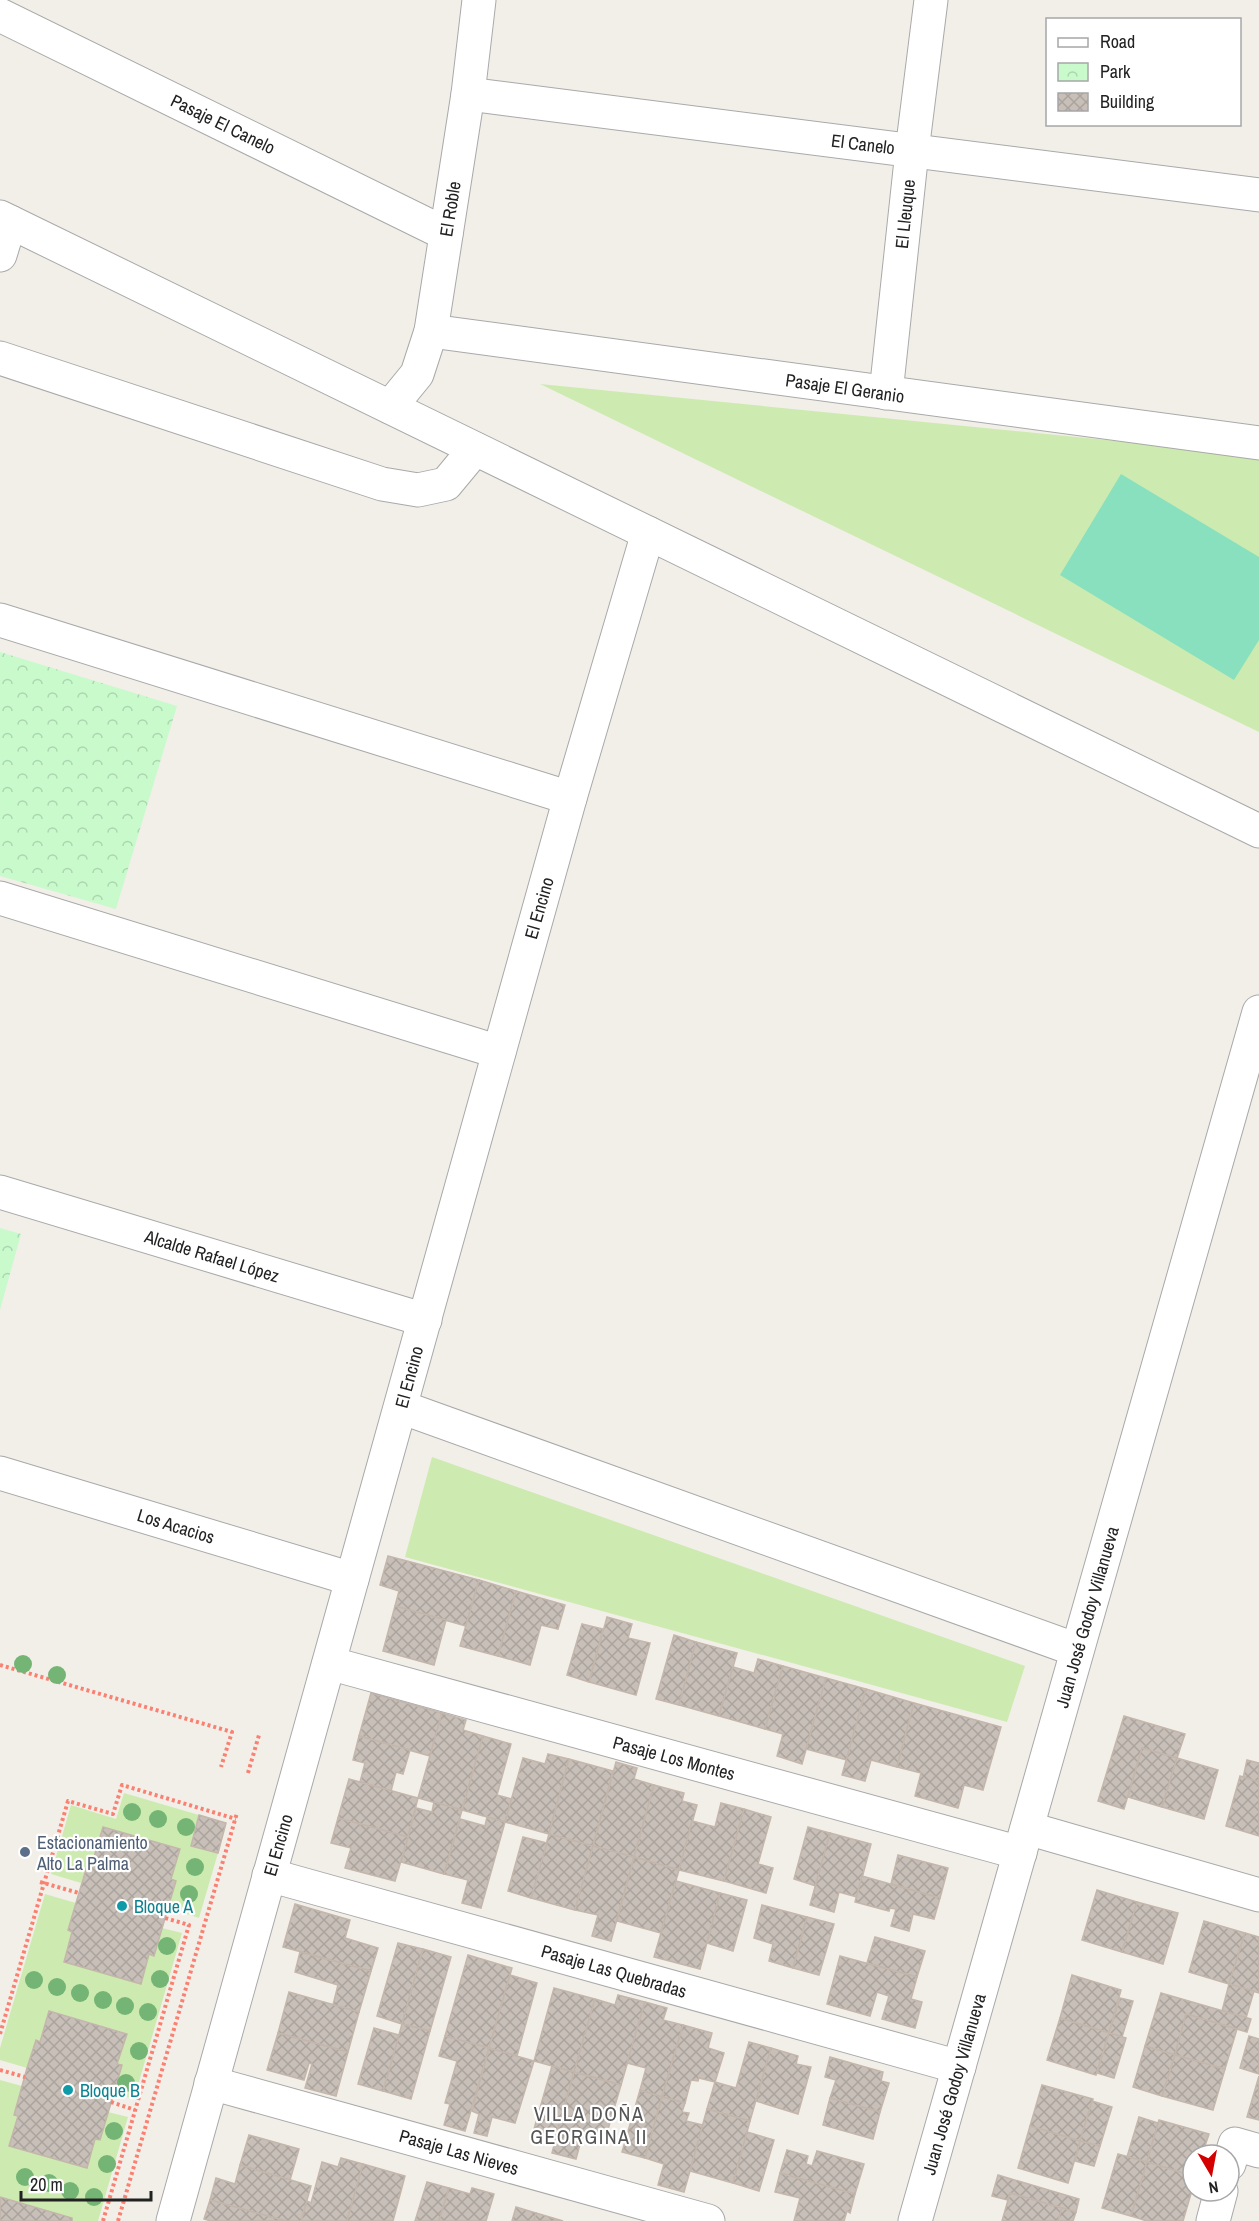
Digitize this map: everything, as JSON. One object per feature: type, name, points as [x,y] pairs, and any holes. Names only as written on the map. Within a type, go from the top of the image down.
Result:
[{"type":"street","name":"El Roble","points":[[390,407],[417,374],[432,331],[468,94],[479,0]]},
{"type":"street","name":"El Lleuque","points":[[886,393],[931,0]]},
{"type":"street","name":"Pasaje El Canelo","points":[[0,15],[446,234]]},
{"type":"street","name":"El Canelo","points":[[468,94],[1259,195]]},
{"type":"street","points":[[0,255],[5,219],[1259,831]]},
{"type":"street","name":"Pasaje El Geranio","points":[[432,331],[1259,443]]},
{"type":"street","points":[[0,358],[382,484],[418,490],[446,484],[475,449]]},
{"type":"street","name":"El Encino","points":[[172,2221],[570,798],[648,533]]},
{"type":"street","points":[[0,620],[570,798]]},
{"type":"street","points":[[0,898],[499,1052]]},
{"type":"street","name":"Juan José Godoy Villanueva","points":[[915,2221],[1259,1012]]},
{"type":"street","name":"Alcalde Rafael López","points":[[0,1192],[425,1320]]},
{"type":"street","points":[[401,1407],[1077,1650]]},
{"type":"street","name":"Los Acacios","points":[[0,1473],[352,1579]]},
{"type":"street","name":"Pasaje Los Montes","points":[[329,1663],[1023,1840],[1259,1895]]},
{"type":"street","name":"Pasaje Las Quebradas","points":[[269,1875],[959,2067]]},
{"type":"street","name":"Pasaje Las Nieves","points":[[211,2083],[708,2221]]},
{"type":"street","points":[[1241,2146],[1259,2151]]},
{"type":"street","points":[[1213,2221],[1218,2203]]},
{"type":"path","points":[[0,1665],[231,1732],[221,1767]]},
{"type":"path","points":[[248,1773],[259,1735]]},
{"type":"path","points":[[0,2034],[42,1883],[68,1801],[113,1814],[122,1785],[236,1819]]},
{"type":"path","points":[[118,2221],[237,1813]]},
{"type":"path","points":[[42,1883],[79,1893]]},
{"type":"path","points":[[103,2221],[189,1925],[165,1918]]},
{"type":"path","points":[[0,2070],[25,2077]]},
{"type":"path","points":[[111,2102],[135,2110]]},
{"type":"green space","points":[[540,384],[1259,455],[1259,732]]},
{"type":"green space","points":[[1121,474],[1259,557],[1259,640],[1234,680],[1060,575]]},
{"type":"green space","points":[[0,652],[177,706],[116,909],[0,876]]},
{"type":"green space","points":[[0,1228],[21,1234],[0,1310]]},
{"type":"green space","points":[[432,1457],[1025,1666],[1007,1722],[405,1557]]},
{"type":"green space","points":[[124,1793],[199,1815],[191,1846],[218,1853],[199,1918],[168,1908],[176,1881],[171,1879],[180,1849],[103,1827],[94,1857],[90,1856],[81,1883],[51,1874],[71,1805],[116,1819]]},
{"type":"green space","points":[[45,1894],[76,1903],[68,1930],[72,1932],[64,1962],[140,1984],[149,1954],[154,1955],[162,1928],[182,1933],[134,2099],[114,2093],[121,2065],[117,2064],[126,2033],[50,2011],[40,2042],[36,2041],[27,2068],[0,2060],[0,2048]]},
{"type":"green space","points":[[0,2080],[22,2086],[14,2115],[18,2116],[10,2146],[86,2168],[95,2139],[100,2140],[108,2112],[128,2117],[98,2221],[72,2221],[72,2218],[0,2197]]},
{"type":"building","points":[[388,1556],[479,1580],[466,1626],[395,1606],[399,1591],[380,1585]]},
{"type":"building","points":[[479,1580],[516,1591],[498,1656],[460,1646]]},
{"type":"building","points":[[516,1591],[565,1605],[558,1629],[541,1625],[530,1665],[498,1656]]},
{"type":"building","points":[[395,1606],[446,1620],[434,1665],[383,1651]]},
{"type":"building","points":[[607,1617],[632,1624],[628,1638],[650,1643],[636,1695],[589,1682]]},
{"type":"building","points":[[582,1624],[603,1629],[589,1682],[567,1675]]},
{"type":"building","points":[[674,1635],[696,1642],[679,1705],[656,1699]]},
{"type":"building","points":[[696,1642],[737,1653],[719,1716],[679,1705]]},
{"type":"building","points":[[758,1659],[783,1666],[765,1729],[719,1716],[733,1667],[754,1673]]},
{"type":"building","points":[[783,1666],[826,1678],[802,1764],[777,1756],[783,1734],[765,1729]]},
{"type":"building","points":[[826,1678],[866,1689],[847,1760],[806,1749]]},
{"type":"building","points":[[866,1689],[914,1703],[897,1767],[871,1760],[865,1781],[842,1775]]},
{"type":"building","points":[[371,1693],[442,1713],[430,1756],[359,1736]]},
{"type":"building","points":[[914,1703],[1001,1727],[983,1790],[964,1785],[958,1808],[915,1796],[921,1773],[897,1767]]},
{"type":"building","points":[[442,1713],[466,1720],[463,1730],[483,1736],[462,1810],[418,1798]]},
{"type":"building","points":[[1124,1716],[1185,1734],[1177,1758],[1142,1748],[1124,1809],[1098,1801]]},
{"type":"building","points":[[359,1736],[410,1750],[403,1774],[396,1772],[391,1791],[360,1782],[365,1763],[353,1760]]},
{"type":"building","points":[[483,1736],[511,1744],[497,1795],[512,1799],[505,1822],[462,1810]]},
{"type":"building","points":[[1142,1748],[1177,1758],[1162,1807],[1128,1797]]},
{"type":"building","points":[[548,1754],[569,1759],[549,1834],[505,1822],[523,1758],[545,1764]]},
{"type":"building","points":[[1177,1758],[1218,1770],[1204,1819],[1162,1807]]},
{"type":"building","points":[[569,1759],[613,1771],[593,1846],[549,1834]]},
{"type":"building","points":[[1247,1760],[1259,1763],[1259,1782],[1243,1778]]},
{"type":"building","points":[[616,1762],[637,1768],[634,1779],[654,1785],[634,1857],[593,1846]]},
{"type":"building","points":[[1240,1776],[1259,1782],[1259,1836],[1226,1826]]},
{"type":"building","points":[[349,1779],[418,1798],[408,1837],[338,1818]]},
{"type":"building","points":[[654,1785],[684,1793],[682,1801],[697,1805],[679,1870],[634,1857]]},
{"type":"building","points":[[434,1802],[462,1810],[444,1874],[401,1862],[416,1808],[432,1812]]},
{"type":"building","points":[[721,1803],[744,1809],[724,1881],[679,1870],[692,1821],[715,1827]]},
{"type":"building","points":[[744,1809],[771,1817],[758,1864],[773,1868],[766,1893],[724,1881]]},
{"type":"building","points":[[199,1815],[226,1823],[218,1853],[191,1846]]},
{"type":"building","points":[[487,1817],[505,1822],[481,1908],[462,1903],[468,1880],[444,1874],[460,1819],[485,1826]]},
{"type":"building","points":[[338,1818],[408,1837],[395,1881],[345,1868],[351,1848],[331,1843]]},
{"type":"building","name":"Bloque A","points":[[103,1827],[180,1849],[171,1879],[176,1881],[154,1956],[149,1954],[141,1984],[64,1962],[72,1932],[68,1930],[90,1856],[94,1857]]},
{"type":"building","points":[[808,1827],[830,1833],[816,1886],[794,1879]]},
{"type":"building","points":[[830,1833],[871,1844],[857,1897],[839,1892],[834,1912],[810,1905]]},
{"type":"building","points":[[549,1834],[593,1846],[575,1910],[531,1898]]},
{"type":"building","points":[[523,1837],[547,1843],[531,1898],[508,1891]]},
{"type":"building","points":[[593,1846],[634,1857],[611,1941],[592,1936],[598,1915],[575,1910]]},
{"type":"building","points":[[898,1855],[948,1868],[940,1898],[891,1884]]},
{"type":"building","points":[[634,1857],[679,1870],[661,1933],[617,1921]]},
{"type":"building","points":[[862,1876],[940,1898],[934,1919],[913,1914],[909,1931],[891,1926],[896,1909],[890,1908],[889,1911],[855,1902]]},
{"type":"building","points":[[676,1881],[720,1893],[700,1969],[654,1957]]},
{"type":"building","points":[[1097,1890],[1137,1902],[1122,1952],[1082,1940]]},
{"type":"building","points":[[720,1893],[747,1900],[733,1951],[707,1943]]},
{"type":"building","points":[[1137,1902],[1178,1913],[1163,1964],[1122,1952]]},
{"type":"building","points":[[295,1904],[350,1920],[345,1938],[378,1948],[371,1971],[283,1947]]},
{"type":"building","points":[[762,1905],[807,1917],[793,1968],[769,1961],[773,1944],[754,1938]]},
{"type":"building","points":[[807,1917],[834,1924],[819,1975],[793,1968]]},
{"type":"building","points":[[1204,1921],[1245,1933],[1229,1984],[1189,1972]]},
{"type":"building","points":[[1245,1933],[1259,1937],[1259,1993],[1229,1984]]},
{"type":"building","points":[[875,1937],[925,1951],[917,1977],[867,1963]]},
{"type":"building","points":[[398,1943],[423,1949],[402,2024],[377,2016]]},
{"type":"building","points":[[423,1949],[451,1957],[430,2031],[402,2024]]},
{"type":"building","points":[[300,1952],[371,1971],[359,2012],[333,2005],[338,1985],[295,1972]]},
{"type":"building","points":[[468,1955],[512,1968],[489,2048],[445,2036]]},
{"type":"building","points":[[840,1956],[917,1977],[911,1999],[922,2002],[915,2028],[882,2019],[889,1996],[877,1992],[870,2016],[827,2004]]},
{"type":"building","points":[[510,1975],[537,1983],[517,2056],[489,2048]]},
{"type":"building","points":[[1072,1975],[1121,1990],[1109,2033],[1060,2018]]},
{"type":"building","points":[[1229,1984],[1254,1991],[1246,2018],[1222,2011]]},
{"type":"building","points":[[554,1988],[595,1999],[574,2072],[534,2061]]},
{"type":"building","points":[[289,1992],[359,2012],[348,2052],[278,2033]]},
{"type":"building","points":[[1161,1993],[1251,2019],[1247,2032],[1186,2014],[1175,2055],[1145,2046]]},
{"type":"building","points":[[618,1995],[645,2002],[621,2085],[574,2072],[595,1999],[615,2005]]},
{"type":"building","points":[[1120,1998],[1133,2001],[1122,2037],[1109,2033]]},
{"type":"building","points":[[645,2002],[667,2008],[663,2020],[683,2025],[662,2097],[640,2090],[646,2068],[627,2063]]},
{"type":"building","name":"Bloque B","points":[[49,2011],[127,2034],[117,2064],[122,2065],[100,2140],[95,2139],[87,2168],[9,2146],[18,2116],[14,2115],[27,2068],[36,2040],[40,2042]]},
{"type":"building","points":[[1186,2014],[1237,2029],[1225,2069],[1175,2055]]},
{"type":"building","points":[[1060,2018],[1109,2033],[1096,2075],[1047,2060]]},
{"type":"building","points":[[402,2024],[430,2031],[411,2099],[383,2091]]},
{"type":"building","points":[[683,2025],[712,2033],[708,2048],[724,2053],[715,2082],[699,2078],[698,2081],[691,2080],[685,2103],[662,2097]]},
{"type":"building","points":[[374,2028],[399,2035],[383,2091],[358,2084]]},
{"type":"building","points":[[278,2033],[348,2052],[336,2096],[305,2088],[312,2064],[309,2063],[304,2080],[267,2070]]},
{"type":"building","points":[[1109,2033],[1126,2038],[1114,2078],[1097,2073]]},
{"type":"building","points":[[445,2036],[489,2048],[465,2131],[444,2125],[450,2104],[445,2103],[457,2061],[439,2056]]},
{"type":"building","points":[[1249,2036],[1259,2039],[1259,2074],[1240,2068]]},
{"type":"building","points":[[749,2042],[771,2048],[750,2121],[707,2109],[715,2082],[736,2088]]},
{"type":"building","points":[[1145,2046],[1175,2055],[1162,2096],[1133,2087]]},
{"type":"building","points":[[489,2048],[534,2061],[515,2123],[492,2117],[487,2136],[474,2133],[479,2114],[472,2111]]},
{"type":"building","points":[[771,2048],[798,2056],[796,2064],[811,2067],[798,2114],[756,2101]]},
{"type":"building","points":[[1175,2055],[1225,2069],[1213,2110],[1162,2096]]},
{"type":"building","points":[[830,2057],[883,2072],[881,2081],[889,2083],[880,2112],[830,2098],[836,2080],[825,2077]]},
{"type":"building","points":[[552,2066],[574,2072],[554,2143],[532,2136]]},
{"type":"building","points":[[574,2072],[621,2085],[604,2143],[582,2137],[576,2159],[552,2153]]},
{"type":"building","points":[[1259,2076],[1259,2120],[1247,2117]]},
{"type":"building","points":[[1042,2085],[1093,2099],[1080,2141],[1030,2126]]},
{"type":"building","points":[[640,2090],[662,2097],[645,2158],[622,2152]]},
{"type":"building","points":[[662,2097],[685,2103],[682,2112],[689,2113],[686,2121],[703,2125],[684,2192],[658,2185],[664,2164],[645,2158]]},
{"type":"building","points":[[830,2098],[880,2112],[873,2139],[823,2125]]},
{"type":"building","points":[[1092,2101],[1112,2107],[1100,2146],[1080,2141]]},
{"type":"building","points":[[707,2109],[750,2121],[733,2183],[690,2171]]},
{"type":"building","points":[[1139,2117],[1158,2123],[1147,2162],[1127,2157]]},
{"type":"building","points":[[1159,2120],[1209,2134],[1206,2143],[1181,2143],[1181,2172],[1147,2162]]},
{"type":"building","points":[[1030,2126],[1080,2141],[1068,2183],[1018,2168]]},
{"type":"building","points":[[747,2132],[774,2140],[759,2191],[733,2183]]},
{"type":"building","points":[[249,2135],[299,2149],[290,2180],[240,2165]]},
{"type":"building","points":[[1080,2141],[1100,2146],[1094,2166],[1075,2161]]},
{"type":"building","points":[[787,2150],[808,2156],[806,2164],[812,2166],[817,2151],[864,2164],[855,2194],[780,2173]]},
{"type":"building","points":[[1118,2154],[1147,2162],[1131,2216],[1102,2208]]},
{"type":"building","points":[[341,2158],[363,2164],[347,2221],[301,2221],[307,2201],[311,2203],[322,2162],[338,2167]]},
{"type":"building","points":[[1147,2162],[1181,2172],[1181,2203],[1188,2203],[1183,2221],[1147,2221],[1131,2216]]},
{"type":"building","points":[[363,2164],[405,2176],[393,2221],[347,2221]]},
{"type":"building","points":[[240,2165],[311,2186],[301,2221],[286,2221],[210,2200],[216,2178],[235,2184]]},
{"type":"building","points":[[780,2173],[855,2194],[850,2213],[847,2211],[844,2221],[794,2221],[800,2198],[775,2192]]},
{"type":"building","points":[[998,2175],[1079,2199],[1076,2212],[1010,2193],[1008,2200],[992,2196]]},
{"type":"building","points":[[427,2182],[449,2188],[439,2221],[415,2221]]},
{"type":"building","points":[[449,2188],[470,2194],[472,2188],[494,2194],[486,2221],[439,2221]]},
{"type":"building","points":[[1010,2193],[1062,2208],[1058,2221],[1002,2221]]},
{"type":"building","points":[[0,2197],[72,2218],[72,2221],[0,2221]]},
{"type":"building","points":[[210,2200],[286,2221],[211,2221],[204,2219]]},
{"type":"building","points":[[516,2207],[536,2213],[534,2221],[512,2221]]},
{"type":"building","points":[[1062,2208],[1076,2212],[1073,2221],[1058,2221]]},
{"type":"building","points":[[536,2213],[563,2221],[534,2221]]},
{"type":"place","name":"Estacionamiento Alto La Palma","points":[[25,1852]]},
{"type":"place","name":"Bloque A","points":[[122,1906]]},
{"type":"place","name":"Bloque B","points":[[68,2090]]},
{"type":"district","name":"VILLA DOÑA GEORGINA II","points":[[589,2124]]}]
